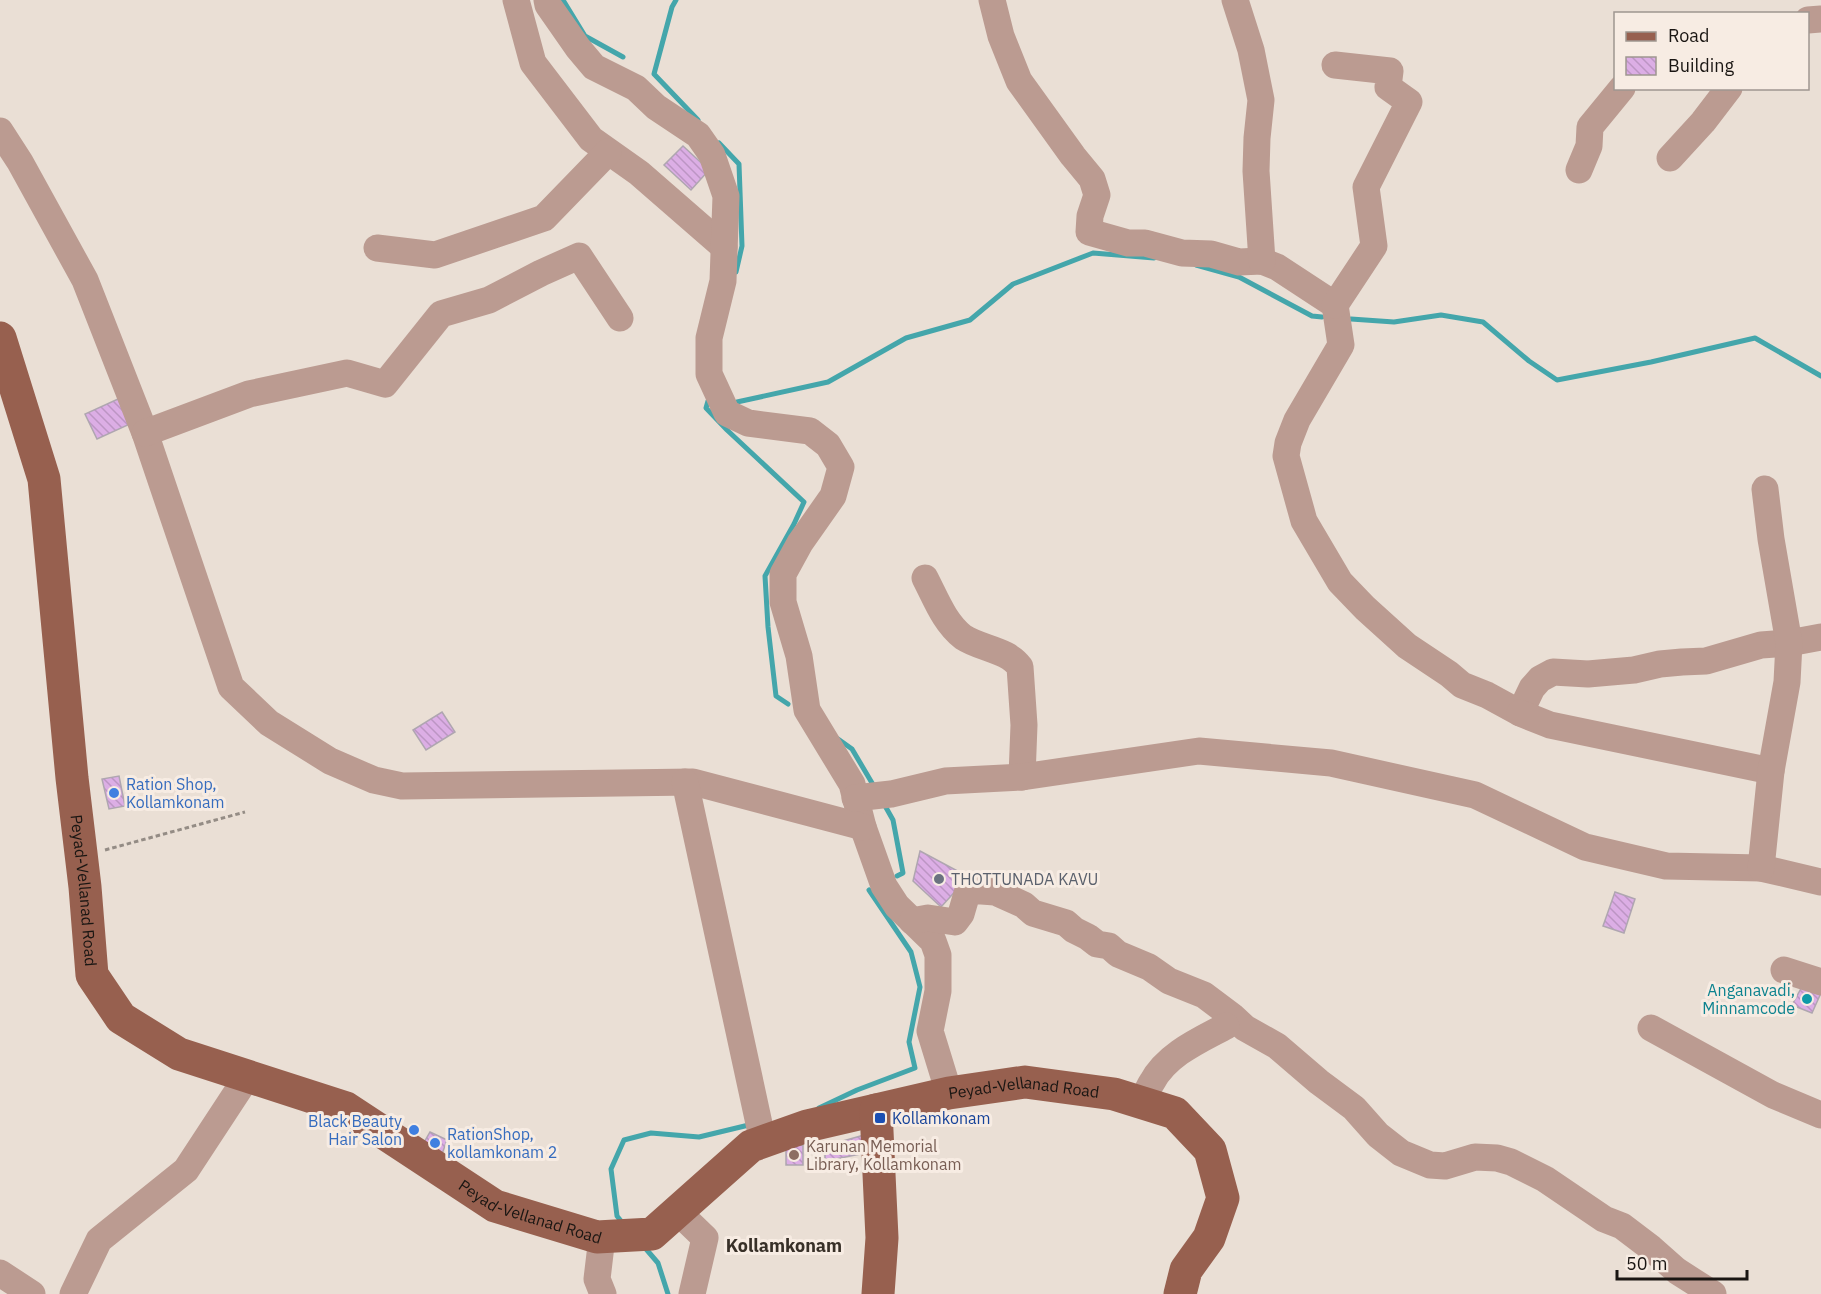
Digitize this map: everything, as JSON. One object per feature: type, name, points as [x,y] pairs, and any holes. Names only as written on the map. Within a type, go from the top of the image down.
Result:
[{"type":"main road","name":"Peyad-Vellanad Road","points":[[0,338],[44,479],[92,975],[122,1018],[179,1054],[346,1108],[495,1206],[597,1237],[652,1234],[751,1146],[760,1130],[807,1126],[949,1093],[1025,1082],[1114,1094],[1175,1113],[1210,1150],[1223,1198],[1209,1238],[1186,1270],[1180,1294]]},
{"type":"main road","points":[[876,1110],[882,1238],[878,1294]]},
{"type":"street","points":[[516,0],[533,63],[591,139],[639,173],[724,247]]},
{"type":"street","points":[[547,0],[548,5],[578,48],[594,67],[636,88],[656,107],[698,135],[712,154],[726,196],[723,281],[709,338],[709,374],[727,413],[748,423],[810,431],[828,445],[841,467],[833,496],[800,543],[783,574],[783,602],[799,656],[807,710],[852,784],[871,796],[945,781],[1022,777],[1199,751],[1331,763],[1475,795],[1585,847],[1666,866],[1761,868],[1821,882]]},
{"type":"street","points":[[992,0],[1001,36],[1019,81],[1092,179],[1097,195],[1090,216],[1089,232],[1128,243],[1146,243],[1182,252],[1210,254],[1239,262],[1262,261],[1277,267],[1335,305]]},
{"type":"street","points":[[1235,0],[1251,50],[1261,100],[1256,171],[1262,261]]},
{"type":"street","points":[[1335,65],[1390,71],[1388,87],[1409,102],[1366,187],[1374,246],[1335,305],[1341,345],[1297,420],[1286,456],[1304,521],[1340,582],[1407,646],[1462,685],[1487,695],[1520,713],[1550,725],[1771,771]]},
{"type":"street","points":[[1579,170],[1589,146],[1590,127],[1620,90]]},
{"type":"street","points":[[1670,158],[1703,122],[1727,90]]},
{"type":"street","points":[[0,131],[20,162],[85,280],[145,433],[231,687],[269,723],[330,761],[374,780],[402,786],[693,782],[863,827]]},
{"type":"street","points":[[377,248],[435,255],[544,218],[608,152]]},
{"type":"street","points":[[145,433],[249,394],[347,373],[385,384],[441,314],[489,300],[579,256],[620,318]]},
{"type":"street","points":[[1761,868],[1771,771],[1787,682],[1789,643],[1765,489]]},
{"type":"street","points":[[925,578],[949,623],[965,638],[1014,659],[1020,667],[1024,725],[1022,777]]},
{"type":"street","points":[[1520,713],[1532,688],[1540,679],[1553,672],[1588,674],[1634,670],[1660,664],[1706,661],[1761,645],[1821,637]]},
{"type":"street","points":[[685,782],[760,1130]]},
{"type":"street","points":[[871,796],[863,827],[884,886],[897,906],[933,941],[938,955],[938,991],[930,1030],[949,1093]]},
{"type":"street","points":[[912,921],[928,918],[955,922],[961,914],[968,890],[995,892],[1024,905],[1042,917],[1066,923],[1097,944],[1109,946],[1118,954],[1149,967],[1169,981],[1204,995],[1245,1028],[1277,1046],[1353,1108],[1378,1136],[1401,1153],[1430,1165],[1445,1166],[1475,1157],[1497,1158],[1511,1162],[1535,1173],[1604,1219],[1622,1226],[1677,1271],[1713,1294]]},
{"type":"street","points":[[1784,970],[1821,982]]},
{"type":"street","points":[[1142,1103],[1152,1080],[1163,1067],[1186,1047],[1226,1026]]},
{"type":"street","points":[[1651,1028],[1773,1095],[1821,1115]]},
{"type":"street","points":[[73,1294],[99,1240],[186,1170],[247,1077]]},
{"type":"street","points":[[678,1212],[705,1238],[692,1294]]},
{"type":"street","points":[[602,1237],[597,1279],[603,1294]]},
{"type":"street","points":[[0,1273],[32,1294]]},
{"type":"path","points":[[82,856],[245,812]]},
{"type":"building","points":[[683,146],[709,170],[691,190],[664,165]]},
{"type":"building","points":[[118,399],[130,424],[97,439],[85,414]]},
{"type":"building","points":[[442,712],[455,732],[426,750],[413,730]]},
{"type":"building","name":"Ration Shop, Kollamkonam","points":[[119,776],[125,806],[109,809],[102,779]]},
{"type":"building","name":"THOTTUNADA KAVU","points":[[920,851],[967,876],[941,907],[913,881]]},
{"type":"building","points":[[1615,892],[1635,899],[1624,933],[1603,926]]},
{"type":"building","name":"Anganavadi, Minnamcode","points":[[1804,983],[1821,993],[1812,1013],[1792,1005]]},
{"type":"building","name":"RationShop, kollamkonam 2","points":[[430,1132],[447,1140],[441,1157],[422,1146]]},
{"type":"building","points":[[864,1135],[866,1153],[825,1161],[825,1146]]},
{"type":"building","name":"Karunan Memorial Library, Kollamkonam","points":[[803,1145],[803,1165],[786,1165],[786,1146]]},
{"type":"waterway","points":[[563,0],[585,36],[623,57]]},
{"type":"waterway","points":[[676,0],[672,7],[654,74],[698,120]]},
{"type":"waterway","points":[[719,143],[739,164],[742,246],[736,272]]},
{"type":"waterway","points":[[737,402],[828,382],[906,338],[970,320],[1013,284],[1093,253],[1154,258]]},
{"type":"waterway","points":[[1196,265],[1239,277],[1312,316],[1322,317]]},
{"type":"waterway","points":[[1351,319],[1394,322],[1441,315],[1483,322],[1529,361],[1557,380],[1651,362],[1755,338],[1821,376]]},
{"type":"waterway","points":[[708,401],[706,408],[804,502],[765,576],[776,696],[788,704]]},
{"type":"waterway","points":[[838,739],[852,749],[875,788]]},
{"type":"waterway","points":[[884,804],[893,820],[903,873],[897,876]]},
{"type":"waterway","points":[[819,1108],[857,1090],[915,1068],[909,1042],[920,987],[911,952],[869,890]]},
{"type":"waterway","points":[[621,1221],[617,1216],[611,1169],[624,1140],[651,1133],[699,1137],[753,1124]]},
{"type":"waterway","points":[[646,1249],[658,1263],[668,1294]]},
{"type":"place","name":"Ration Shop, Kollamkonam","points":[[114,793]]},
{"type":"place","name":"THOTTUNADA KAVU","points":[[939,879]]},
{"type":"place","name":"Anganavadi, Minnamcode","points":[[1807,999]]},
{"type":"place","name":"Kollamkonam","points":[[880,1118]]},
{"type":"place","name":"Black Beauty Hair Salon","points":[[414,1130]]},
{"type":"place","name":"RationShop, kollamkonam 2","points":[[435,1143]]},
{"type":"place","name":"Karunan Memorial Library, Kollamkonam","points":[[794,1155]]},
{"type":"district","name":"Kollamkonam","points":[[784,1246]]}]
